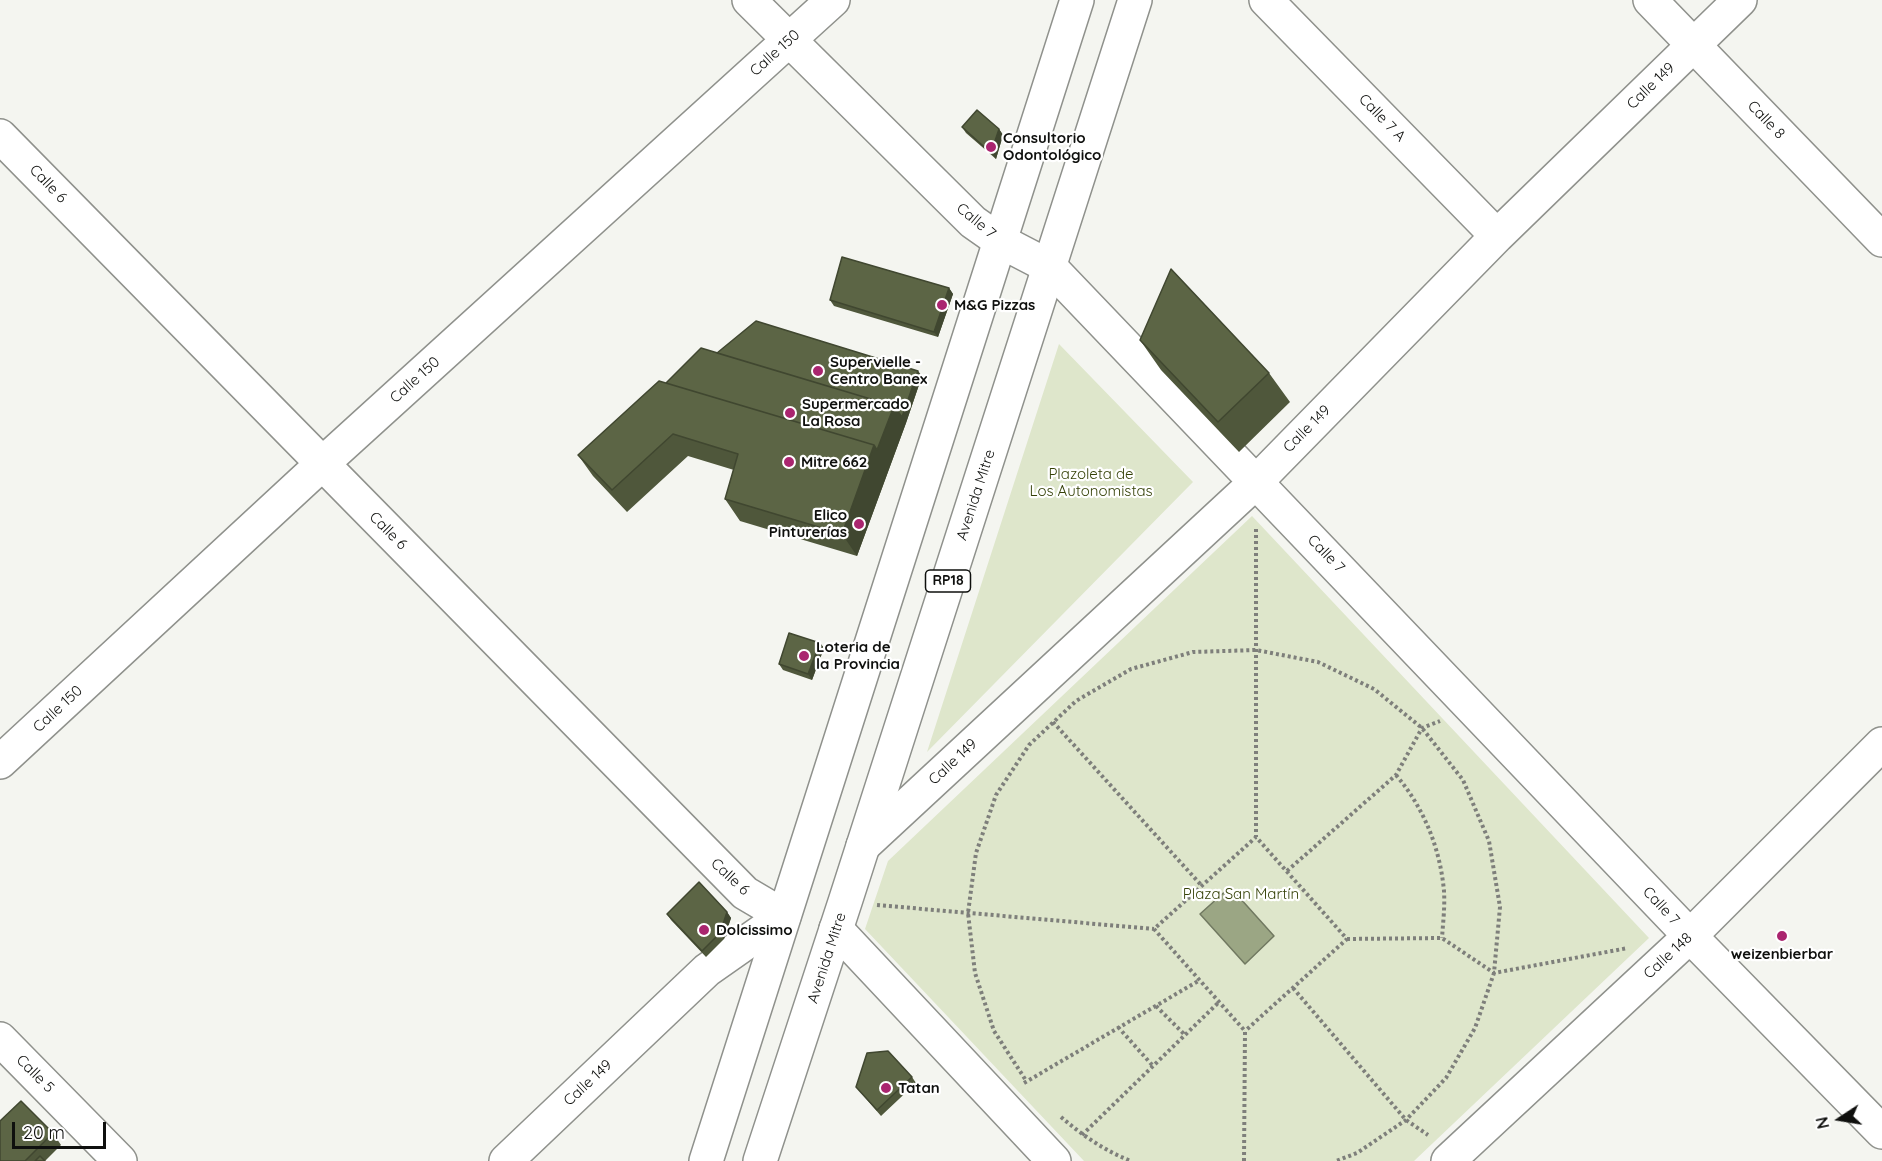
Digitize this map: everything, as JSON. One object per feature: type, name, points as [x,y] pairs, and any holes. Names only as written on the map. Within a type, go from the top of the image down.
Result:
[{"type":"street","name":"Calle 7","points":[[749,0],[974,222],[1000,240],[1050,267],[1690,936],[1882,1132]]},
{"type":"street","name":"Calle 150","points":[[0,762],[322,464],[833,0]]},
{"type":"street","points":[[706,1161],[1077,0]]},
{"type":"street","name":"Avenida Mitre","points":[[760,1161],[1135,0]]},
{"type":"street","name":"Calle 7 A","points":[[1266,0],[1497,237]]},
{"type":"street","name":"Calle 8","points":[[1650,0],[1882,240]]},
{"type":"street","name":"Calle 149","points":[[863,846],[1256,482],[1497,237],[1740,0]]},
{"type":"street","name":"Calle 6","points":[[0,136],[745,893],[784,916]]},
{"type":"street","name":"Calle 148","points":[[1451,1158],[1690,936],[1882,744]]},
{"type":"street","points":[[841,915],[996,1100],[1065,1151]]},
{"type":"street","name":"Calle 149","points":[[506,1161],[707,970],[784,916]]},
{"type":"street","name":"Calle 5","points":[[0,1039],[120,1161]]},
{"type":"path","points":[[1256,482],[1256,837],[1347,939]]},
{"type":"path","points":[[1033,1089],[1026,1082],[994,1031],[975,973],[968,913],[976,853],[996,795],[1029,745],[1076,701],[1131,669],[1193,652],[1256,650],[1318,662],[1374,689],[1422,728],[1463,780],[1490,841],[1500,907],[1494,973],[1475,1028],[1446,1077],[1406,1120],[1357,1153],[1336,1161]]},
{"type":"path","points":[[1027,694],[1202,886]]},
{"type":"path","points":[[1287,871],[1396,775],[1422,728],[1473,708]]},
{"type":"path","points":[[1396,775],[1413,795],[1434,837],[1444,891],[1442,938]]},
{"type":"path","points":[[1154,929],[1256,837]]},
{"type":"path","points":[[841,915],[968,913],[1154,929],[1245,1031],[1244,1161]]},
{"type":"path","points":[[1245,1031],[1347,939],[1442,938],[1494,973],[1632,947]]},
{"type":"path","points":[[996,1100],[1200,980]]},
{"type":"path","points":[[1293,988],[1406,1120],[1451,1158]]},
{"type":"path","points":[[1065,1151],[1219,1002]]},
{"type":"path","points":[[1156,1006],[1185,1035]]},
{"type":"path","points":[[1118,1027],[1153,1066]]},
{"type":"path","points":[[1053,1110],[1083,1135],[1119,1157],[1131,1161]]},
{"type":"green space","name":"Plazoleta de Los Autonomistas","points":[[1059,344],[1193,482],[927,752]]},
{"type":"green space","name":"Plaza San Martín","points":[[1252,516],[1649,938],[1414,1161],[1084,1161],[865,929],[888,861]]},
{"type":"shaded area","points":[[1230,887],[1274,936],[1245,964],[1200,914]]},
{"type":"building","name":"Consultorio Odontológico","points":[[977,110],[999,129],[991,153],[962,127]]},
{"type":"building","points":[[842,257],[949,288],[934,332],[830,300]]},
{"type":"building","points":[[1171,269],[1269,373],[1218,422],[1140,340]]},
{"type":"building","name":"Supervielle - Centro Banex","points":[[756,321],[918,371],[902,417],[894,406],[717,353]]},
{"type":"building","points":[[701,348],[894,406],[877,450],[874,445],[666,383]]},
{"type":"building","points":[[659,381],[874,445],[842,534],[725,499],[738,454],[673,434],[612,490],[578,455]]},
{"type":"building","name":"Loteria de la Provincia","points":[[789,633],[820,643],[808,674],[779,664]]},
{"type":"building","name":"Dolcissimo","points":[[699,882],[727,912],[720,933],[702,951],[667,914]]},
{"type":"building","name":"Tatan","points":[[888,1051],[912,1077],[877,1110],[856,1087],[867,1053]]},
{"type":"building","points":[[21,1101],[53,1133],[25,1161],[0,1161],[0,1121]]},
{"type":"building","points":[[40,1156],[45,1161],[35,1161]]},
{"type":"place","name":"Consultorio Odontológico","points":[[991,147]]},
{"type":"place","name":"M&G Pizzas","points":[[942,305]]},
{"type":"place","name":"Supervielle - Centro Banex","points":[[818,371]]},
{"type":"place","name":"Supermercado La Rosa","points":[[790,413]]},
{"type":"place","name":"Mitre 662","points":[[789,462]]},
{"type":"place","name":"Elico Pinturerías","points":[[859,524]]},
{"type":"place","name":"Loteria de la Provincia","points":[[804,656]]},
{"type":"place","name":"Dolcissimo","points":[[704,930]]},
{"type":"place","name":"weizenbierbar","points":[[1782,936]]},
{"type":"place","name":"Tatan","points":[[886,1088]]}]
